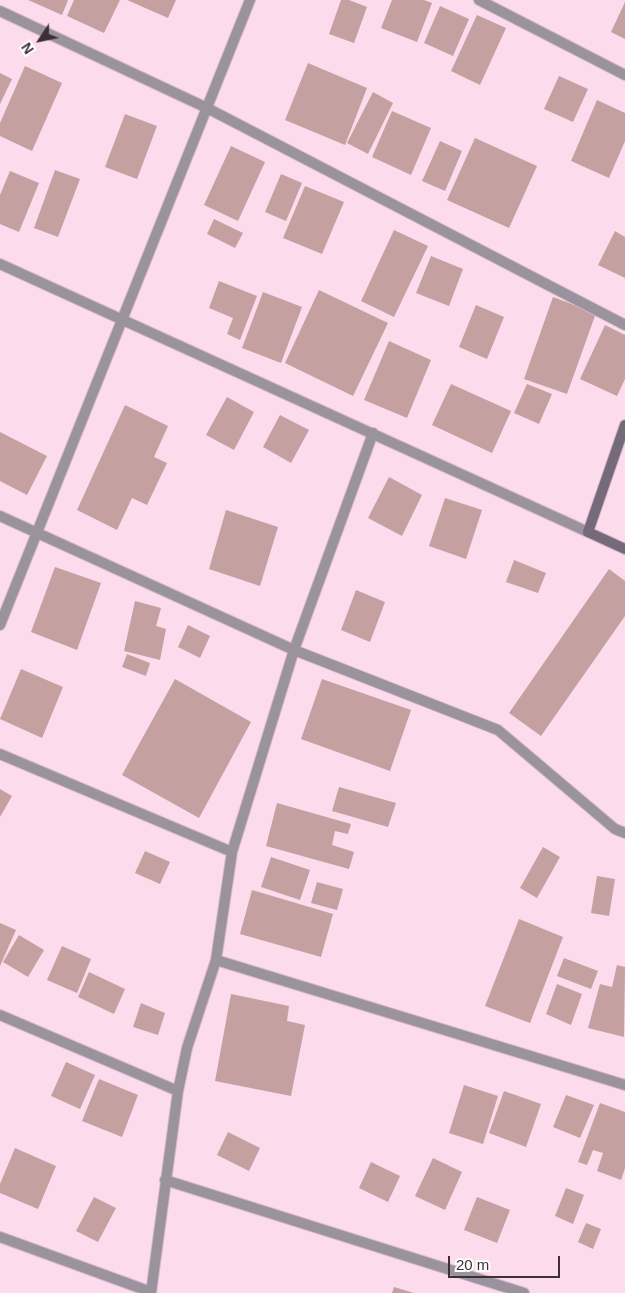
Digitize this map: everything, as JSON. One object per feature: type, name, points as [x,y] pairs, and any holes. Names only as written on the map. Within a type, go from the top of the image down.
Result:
[{"type":"street","points":[[0,624],[250,0]]},
{"type":"street","points":[[479,0],[625,75]]},
{"type":"street","points":[[0,11],[207,108],[625,325]]},
{"type":"street","points":[[0,264],[625,549]]},
{"type":"street","points":[[588,532],[625,425]]},
{"type":"street","points":[[0,1237],[151,1293],[178,1091],[188,1048],[216,960],[232,852],[294,650],[373,433]]},
{"type":"street","points":[[0,516],[294,650],[498,730],[615,829],[625,833]]},
{"type":"street","points":[[0,754],[232,852]]},
{"type":"street","points":[[216,960],[625,1085]]},
{"type":"street","points":[[0,1015],[178,1091]]},
{"type":"street","points":[[165,1180],[524,1293]]},
{"type":"building","points":[[28,0],[68,0],[62,15]]},
{"type":"building","points":[[74,0],[120,0],[104,33],[67,16]]},
{"type":"building","points":[[127,0],[176,0],[168,18]]},
{"type":"building","points":[[341,0],[349,0],[367,7],[354,43],[329,34]]},
{"type":"building","points":[[392,0],[424,0],[432,3],[417,42],[381,28]]},
{"type":"building","points":[[625,2],[625,39],[611,32]]},
{"type":"building","points":[[440,6],[469,19],[453,56],[424,43]]},
{"type":"building","points":[[477,15],[506,28],[480,85],[451,71]]},
{"type":"building","points":[[308,63],[367,88],[345,145],[285,120]]},
{"type":"building","points":[[25,66],[62,83],[32,151],[0,136],[0,123]]},
{"type":"building","points":[[0,73],[12,79],[0,104]]},
{"type":"building","points":[[559,76],[588,89],[573,122],[544,109]]},
{"type":"building","points":[[373,92],[393,103],[368,154],[347,143]]},
{"type":"building","points":[[597,100],[625,113],[625,141],[609,178],[571,161]]},
{"type":"building","points":[[392,111],[431,128],[411,175],[372,157]]},
{"type":"building","points":[[125,114],[157,126],[137,179],[105,167]]},
{"type":"building","points":[[475,138],[537,166],[509,228],[447,200]]},
{"type":"building","points":[[440,141],[462,151],[445,191],[422,181]]},
{"type":"building","points":[[231,146],[265,162],[238,221],[204,205]]},
{"type":"building","points":[[55,170],[80,179],[58,237],[34,228]]},
{"type":"building","points":[[10,171],[39,183],[19,232],[0,224],[0,195]]},
{"type":"building","points":[[281,174],[302,183],[286,221],[265,212]]},
{"type":"building","points":[[305,186],[344,202],[322,254],[283,238]]},
{"type":"building","points":[[214,219],[243,233],[235,248],[207,234]]},
{"type":"building","points":[[394,230],[428,246],[394,317],[361,301]]},
{"type":"building","points":[[615,231],[625,237],[625,278],[598,265]]},
{"type":"building","points":[[431,256],[463,269],[449,306],[416,293]]},
{"type":"building","points":[[219,281],[257,296],[240,340],[227,334],[233,318],[209,308]]},
{"type":"building","points":[[319,290],[388,323],[353,396],[285,363]]},
{"type":"building","points":[[263,292],[302,307],[281,363],[242,348]]},
{"type":"building","points":[[553,297],[596,313],[567,394],[524,379]]},
{"type":"building","points":[[476,305],[504,317],[487,359],[459,347]]},
{"type":"building","points":[[605,325],[625,335],[625,379],[617,396],[580,379]]},
{"type":"building","points":[[389,341],[431,360],[407,418],[364,400]]},
{"type":"building","points":[[451,384],[511,411],[492,453],[432,425]]},
{"type":"building","points":[[527,384],[552,394],[539,424],[514,413]]},
{"type":"building","points":[[227,397],[254,412],[234,450],[206,435]]},
{"type":"building","points":[[125,405],[168,426],[154,457],[167,463],[147,505],[132,498],[117,530],[77,510]]},
{"type":"building","points":[[280,415],[309,430],[291,463],[263,447]]},
{"type":"building","points":[[0,432],[47,456],[27,495],[0,481]]},
{"type":"building","points":[[389,477],[422,495],[402,536],[368,518]]},
{"type":"building","points":[[445,498],[482,510],[466,559],[429,546]]},
{"type":"building","points":[[226,510],[278,527],[260,586],[209,569]]},
{"type":"building","points":[[514,560],[546,573],[538,593],[506,582]]},
{"type":"building","points":[[55,567],[101,583],[77,650],[31,632]]},
{"type":"building","points":[[609,569],[625,581],[625,616],[541,736],[509,713]]},
{"type":"building","points":[[356,590],[385,602],[370,642],[341,630]]},
{"type":"building","points":[[135,601],[161,608],[156,626],[166,629],[160,660],[124,651]]},
{"type":"building","points":[[188,625],[210,636],[200,658],[178,647]]},
{"type":"building","points":[[127,654],[150,663],[146,676],[122,667]]},
{"type":"building","points":[[21,669],[63,687],[42,738],[0,719]]},
{"type":"building","points":[[175,679],[251,722],[199,818],[122,775]]},
{"type":"building","points":[[322,679],[411,710],[390,771],[301,739]]},
{"type":"building","points":[[339,787],[396,803],[388,827],[332,811]]},
{"type":"building","points":[[0,789],[12,796],[0,817]]},
{"type":"building","points":[[277,803],[351,824],[348,834],[335,831],[332,845],[354,852],[349,869],[266,846]]},
{"type":"building","points":[[543,847],[560,857],[537,898],[520,888]]},
{"type":"building","points":[[145,851],[170,862],[160,884],[135,873]]},
{"type":"building","points":[[271,857],[310,870],[300,900],[261,887]]},
{"type":"building","points":[[597,876],[615,879],[609,916],[591,913]]},
{"type":"building","points":[[317,882],[343,889],[337,910],[311,903]]},
{"type":"building","points":[[252,890],[333,914],[321,957],[240,934]]},
{"type":"building","points":[[519,919],[563,937],[530,1023],[485,1006]]},
{"type":"building","points":[[0,923],[16,930],[0,966]]},
{"type":"building","points":[[19,935],[44,950],[28,977],[3,962]]},
{"type":"building","points":[[62,946],[91,959],[77,993],[47,980]]},
{"type":"building","points":[[564,958],[598,971],[591,989],[557,976]]},
{"type":"building","points":[[617,965],[625,967],[624,1037],[588,1028],[600,984],[612,987]]},
{"type":"building","points":[[89,972],[125,989],[114,1014],[78,997]]},
{"type":"building","points":[[557,984],[582,994],[571,1025],[546,1014]]},
{"type":"building","points":[[231,994],[289,1006],[287,1021],[305,1025],[291,1096],[215,1081]]},
{"type":"building","points":[[141,1003],[165,1013],[158,1035],[133,1027]]},
{"type":"building","points":[[66,1062],[95,1075],[80,1109],[51,1096]]},
{"type":"building","points":[[99,1079],[138,1095],[122,1137],[82,1121]]},
{"type":"building","points":[[464,1085],[498,1096],[483,1144],[449,1133]]},
{"type":"building","points":[[504,1091],[541,1104],[526,1147],[489,1133]]},
{"type":"building","points":[[566,1095],[594,1105],[580,1138],[553,1127]]},
{"type":"building","points":[[600,1103],[625,1112],[625,1168],[621,1180],[597,1171],[603,1153],[593,1150],[587,1165],[578,1162]]},
{"type":"building","points":[[228,1132],[260,1148],[249,1171],[217,1155]]},
{"type":"building","points":[[15,1148],[56,1166],[38,1209],[0,1193],[0,1184]]},
{"type":"building","points":[[433,1158],[462,1172],[445,1210],[415,1196]]},
{"type":"building","points":[[371,1162],[400,1176],[388,1202],[359,1188]]},
{"type":"building","points":[[566,1188],[584,1195],[573,1224],[555,1216]]},
{"type":"building","points":[[94,1197],[116,1208],[98,1242],[76,1231]]},
{"type":"building","points":[[477,1197],[510,1210],[497,1243],[464,1230]]},
{"type":"building","points":[[586,1223],[601,1229],[593,1249],[578,1242]]},
{"type":"building","points":[[394,1287],[414,1293],[392,1293]]}]
